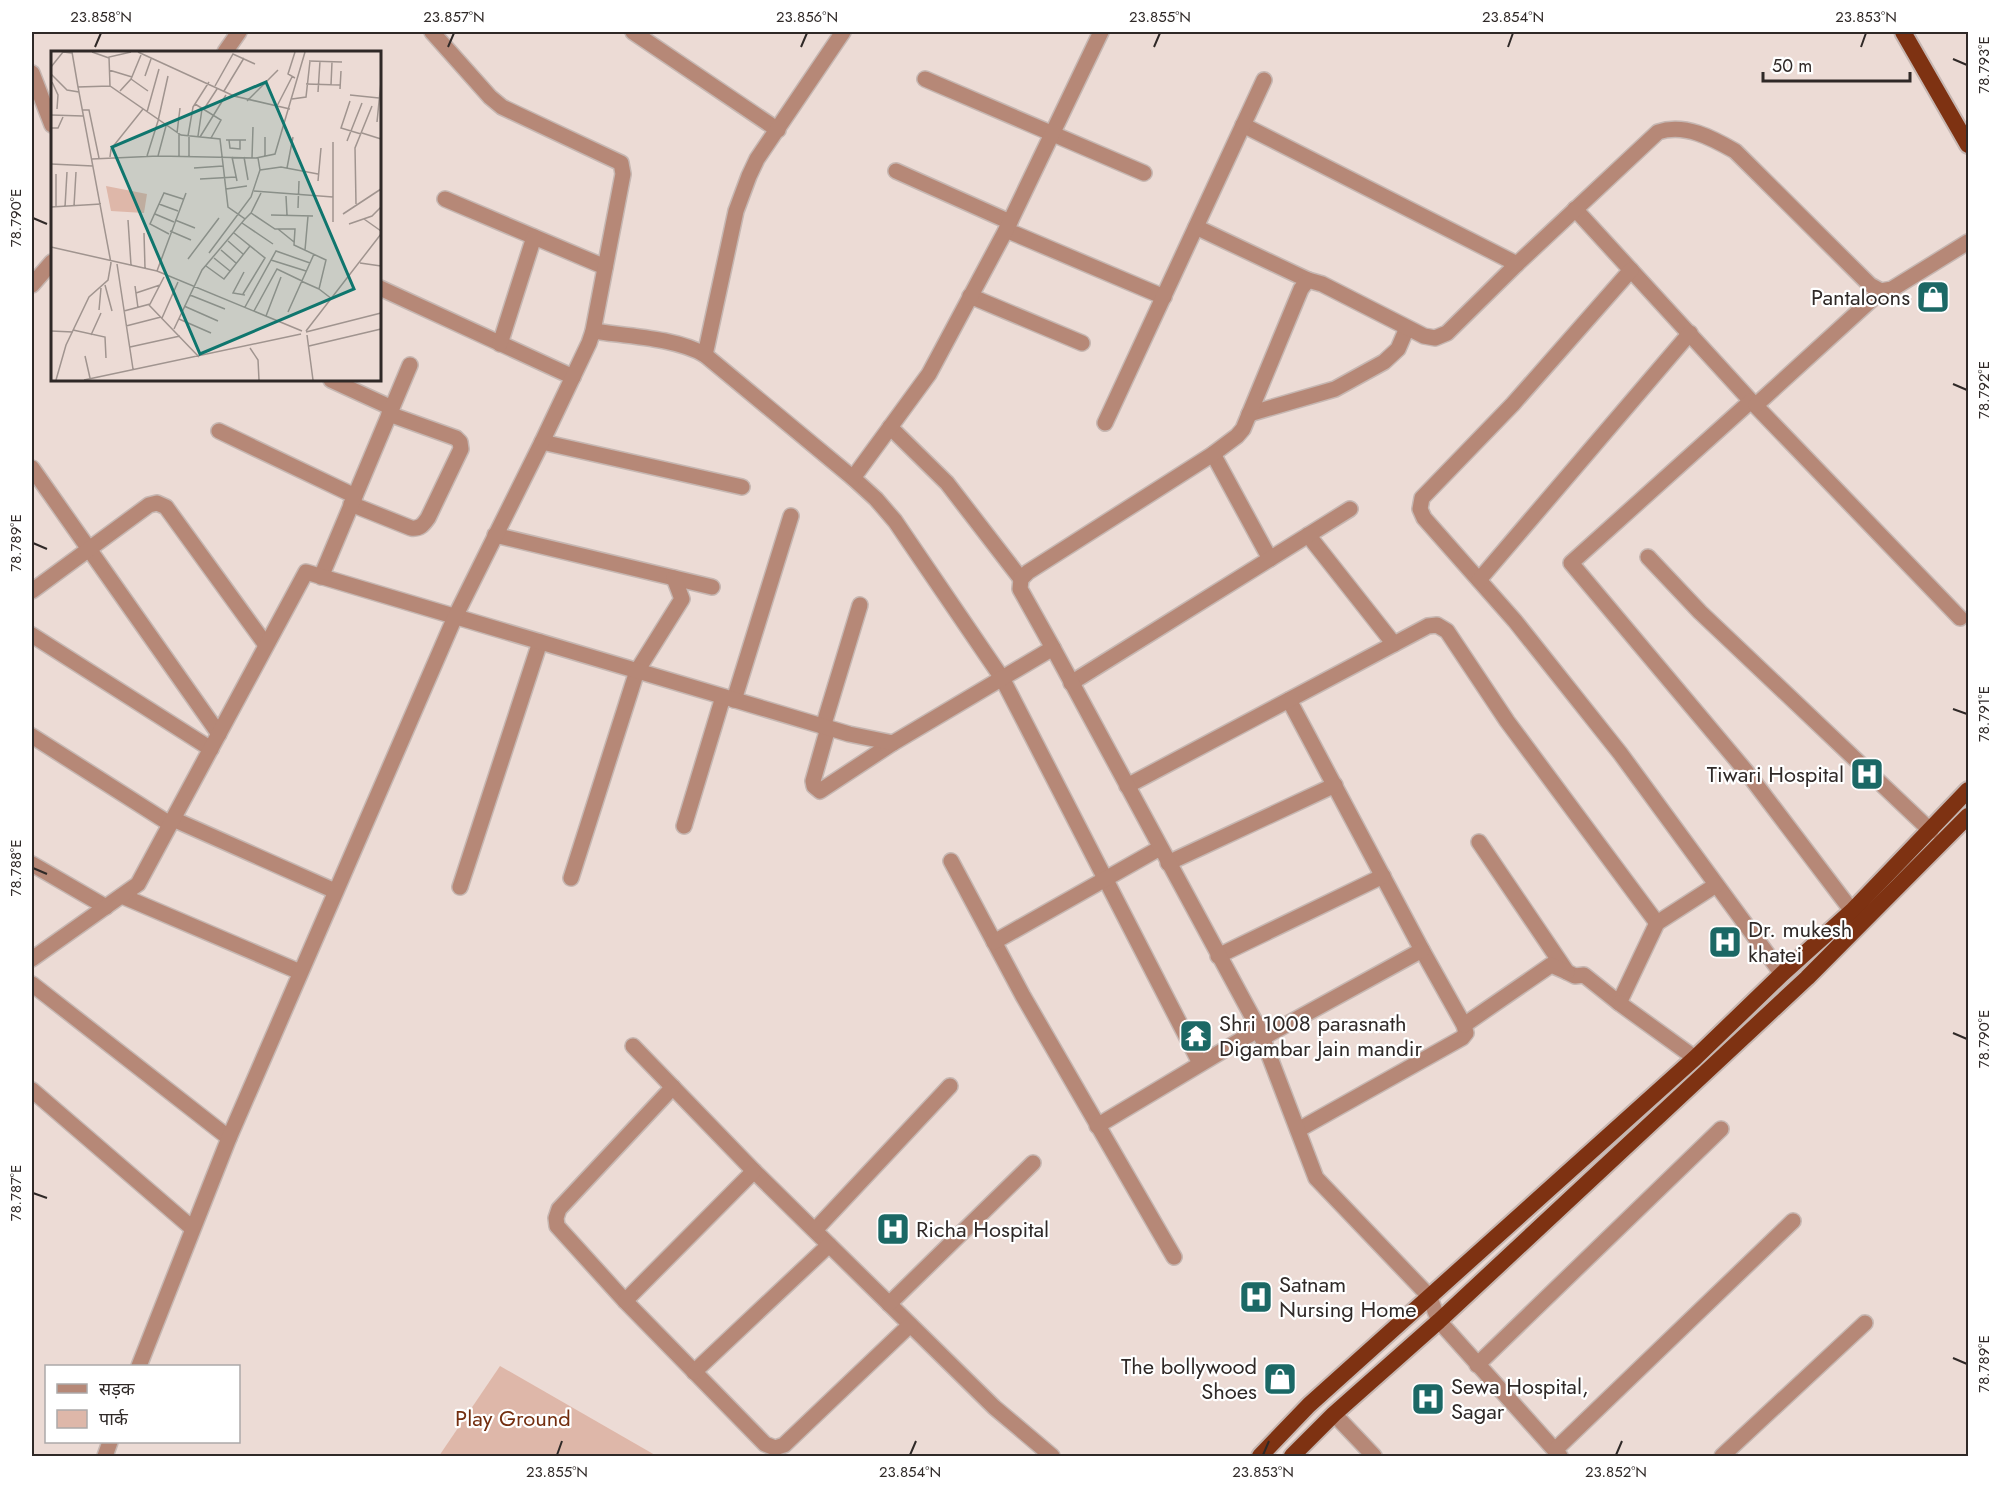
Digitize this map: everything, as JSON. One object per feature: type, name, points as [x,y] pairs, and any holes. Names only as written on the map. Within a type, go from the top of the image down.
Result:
[{"type":"highway","points":[[1903,32],[1968,145]]},
{"type":"highway","points":[[1260,1456],[1309,1405],[1695,1058],[1782,974],[1852,911],[1968,790]]},
{"type":"highway","points":[[1292,1456],[1334,1414],[1438,1322],[1807,978],[1968,816]]},
{"type":"street","points":[[226,51],[239,32]]},
{"type":"street","points":[[139,1365],[229,1138],[455,616],[573,377],[593,331],[623,174],[621,163],[502,107],[490,97],[432,32]]},
{"type":"street","points":[[633,32],[778,130]]},
{"type":"street","points":[[705,355],[736,211],[749,176],[757,159],[843,32]]},
{"type":"street","points":[[853,478],[929,374],[1008,226],[1101,32]]},
{"type":"street","points":[[32,73],[51,122]]},
{"type":"street","points":[[925,79],[1144,173]]},
{"type":"street","points":[[1105,423],[1264,80]]},
{"type":"street","points":[[1243,125],[1517,264]]},
{"type":"street","points":[[1196,227],[1308,280],[1322,284],[1424,336],[1436,338],[1446,333],[1658,132],[1670,128],[1710,137],[1735,151],[1870,285],[1881,291]]},
{"type":"street","points":[[896,171],[1008,226],[1164,297]]},
{"type":"street","points":[[445,199],[605,267]]},
{"type":"street","points":[[1575,209],[1754,403],[1959,618]]},
{"type":"street","points":[[500,344],[534,237]]},
{"type":"street","points":[[1852,911],[1745,770],[1570,563],[1881,291],[1892,288],[1968,242]]},
{"type":"street","points":[[32,285],[51,263]]},
{"type":"street","points":[[1631,270],[1513,404],[1422,498],[1420,509],[1424,518],[1515,621],[1620,753],[1782,974]]},
{"type":"street","points":[[1308,280],[1301,290],[1243,429],[1238,436],[1028,572],[1021,579],[1020,589],[1261,1033],[1316,1178],[1429,1296],[1438,1322],[1558,1453],[1793,1221]]},
{"type":"street","points":[[381,288],[573,377]]},
{"type":"street","points":[[970,296],[1082,343]]},
{"type":"street","points":[[1249,414],[1335,388],[1384,362],[1398,349],[1407,328]]},
{"type":"street","points":[[593,331],[679,344],[705,355],[853,478],[895,521],[1002,678],[1200,1063]]},
{"type":"street","points":[[1479,580],[1690,333]]},
{"type":"street","points":[[321,577],[410,365]]},
{"type":"street","points":[[219,431],[353,500],[411,528],[418,529],[428,518],[461,449],[460,442],[456,438],[390,411],[333,381]]},
{"type":"street","points":[[890,427],[946,483],[1021,579]]},
{"type":"street","points":[[542,441],[742,487]]},
{"type":"street","points":[[1213,454],[1270,559]]},
{"type":"street","points":[[32,468],[219,734]]},
{"type":"street","points":[[32,591],[149,504],[157,503],[166,507],[266,645]]},
{"type":"street","points":[[1071,683],[1350,509]]},
{"type":"street","points":[[684,826],[791,516]]},
{"type":"street","points":[[495,535],[712,587]]},
{"type":"street","points":[[1308,535],[1394,644]]},
{"type":"street","points":[[1648,557],[1700,612],[1931,831]]},
{"type":"street","points":[[32,959],[138,884],[306,572],[849,734],[893,743]]},
{"type":"street","points":[[571,878],[637,671],[682,599],[674,578]]},
{"type":"street","points":[[860,605],[825,727],[813,781],[814,786],[820,791],[893,743],[1053,648]]},
{"type":"street","points":[[1127,786],[1428,626],[1437,625],[1447,631],[1507,721],[1657,923]]},
{"type":"street","points":[[32,635],[211,749]]},
{"type":"street","points":[[460,887],[540,642]]},
{"type":"street","points":[[1289,700],[1466,1032],[1462,1038],[1298,1130]]},
{"type":"street","points":[[32,736],[172,821],[335,891]]},
{"type":"street","points":[[1168,863],[1335,785]]},
{"type":"street","points":[[1479,842],[1567,972]]},
{"type":"street","points":[[994,942],[1160,848]]},
{"type":"street","points":[[951,861],[1097,1126],[1174,1257]]},
{"type":"street","points":[[32,864],[106,907]]},
{"type":"street","points":[[1218,956],[1383,876]]},
{"type":"street","points":[[1619,1003],[1657,923],[1716,885]]},
{"type":"street","points":[[122,896],[300,972]]},
{"type":"street","points":[[1097,1126],[1200,1063],[1422,950]]},
{"type":"street","points":[[1464,1025],[1551,964],[1575,976],[1584,975],[1695,1058]]},
{"type":"street","points":[[32,984],[229,1138]]},
{"type":"street","points":[[633,1046],[754,1171],[994,1407],[1052,1456]]},
{"type":"street","points":[[815,1230],[950,1086]]},
{"type":"street","points":[[673,1087],[559,1209],[556,1218],[557,1226],[625,1301],[765,1444],[775,1448],[784,1445],[910,1324]]},
{"type":"street","points":[[32,1090],[192,1228]]},
{"type":"street","points":[[1477,1365],[1721,1129]]},
{"type":"street","points":[[889,1304],[1033,1163]]},
{"type":"street","points":[[625,1301],[754,1171]]},
{"type":"street","points":[[694,1372],[829,1245]]},
{"type":"street","points":[[1722,1456],[1865,1323]]},
{"type":"street","points":[[1334,1414],[1374,1456]]},
{"type":"green space","name":"Play Ground","points":[[500,1366],[655,1455],[439,1456]]},
{"type":"place","name":"Pantaloons","points":[[1933,297]]},
{"type":"place","name":"Tiwari Hospital","points":[[1867,774]]},
{"type":"place","name":"Dr. mukesh khatei","points":[[1725,942]]},
{"type":"place","name":"Shri 1008 parasnath Digambar Jain mandir","points":[[1196,1036]]},
{"type":"place","name":"Richa Hospital","points":[[893,1229]]},
{"type":"place","name":"Satnam Nursing Home","points":[[1256,1297]]},
{"type":"place","name":"The bollywood Shoes","points":[[1280,1379]]},
{"type":"place","name":"Sewa Hospital, Sagar","points":[[1428,1399]]}]
